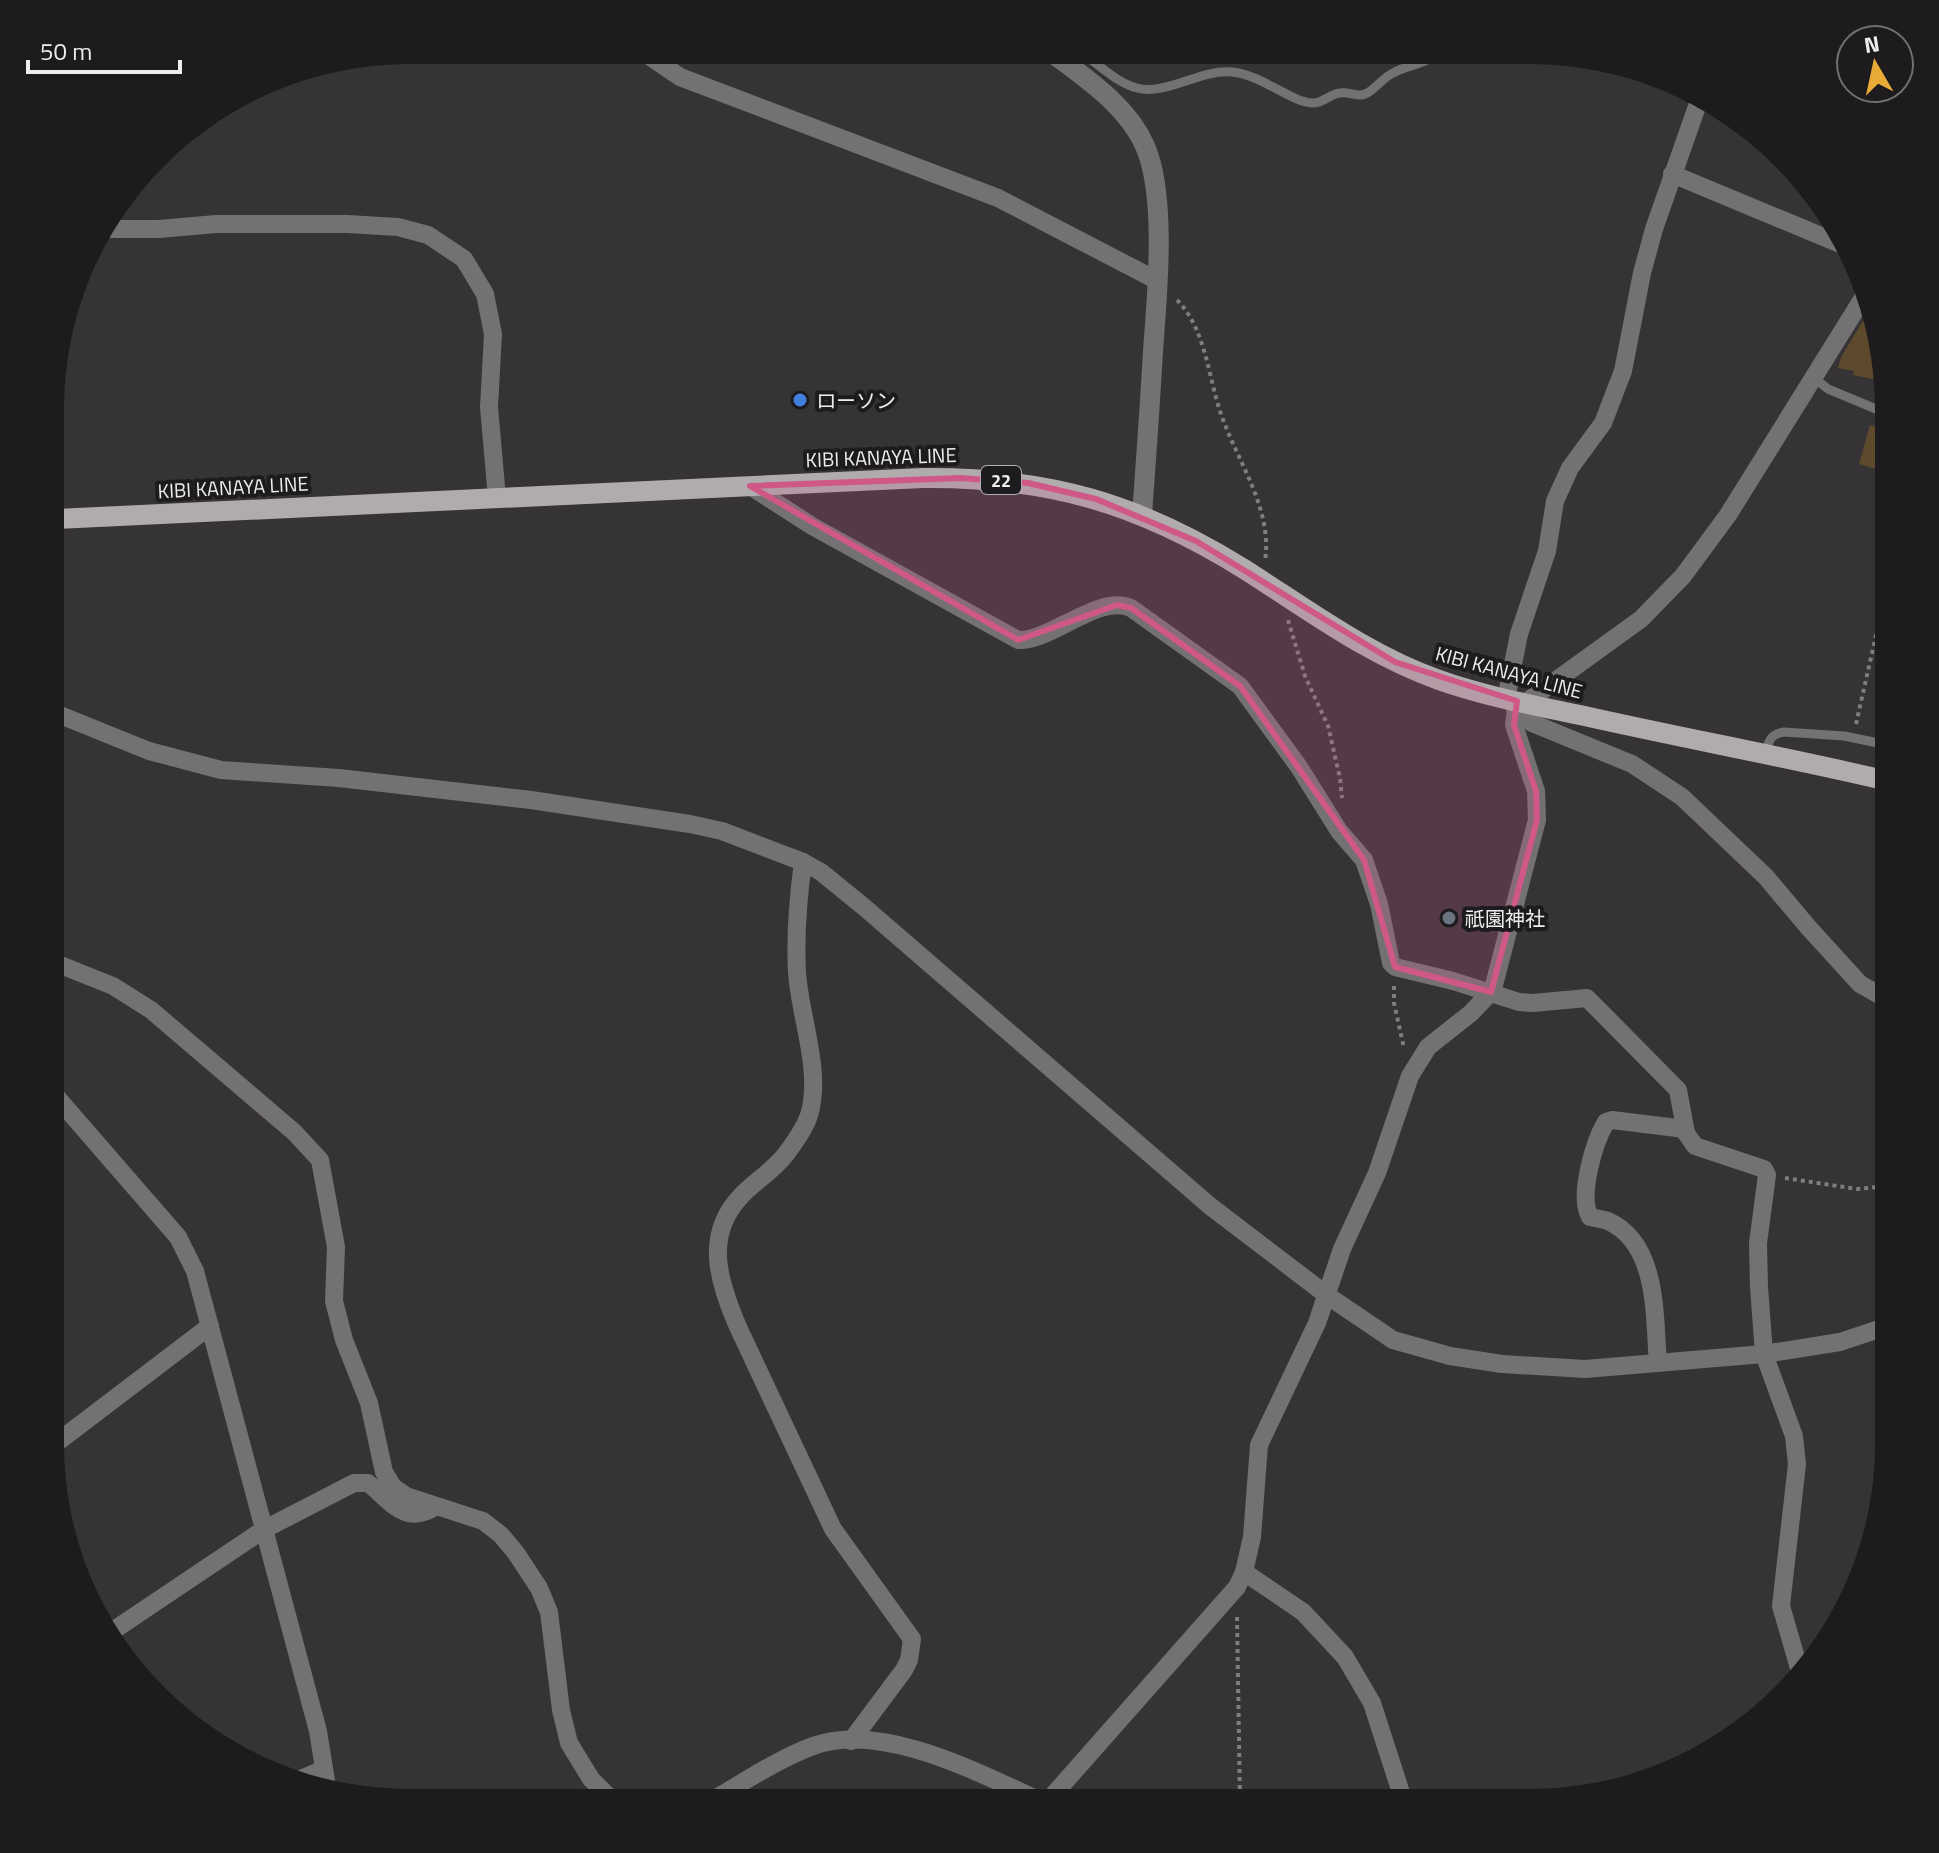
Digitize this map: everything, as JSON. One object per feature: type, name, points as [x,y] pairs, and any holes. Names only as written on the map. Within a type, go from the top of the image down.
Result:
[{"type":"main road","name":"KIBI KANAYA LINE","points":[[64,519],[923,478],[993,479],[1060,490],[1142,515],[1196,541],[1395,662],[1440,681],[1516,703],[1875,778]]},
{"type":"street","points":[[661,64],[680,77],[998,198],[1158,281]]},
{"type":"street","points":[[1067,64],[1124,114],[1145,146],[1154,182],[1158,281],[1142,515]]},
{"type":"street","points":[[1056,1789],[1240,1579],[1252,1537],[1259,1445],[1328,1296],[1342,1249],[1377,1173],[1410,1076],[1428,1047],[1471,1013],[1491,992],[1537,820],[1536,791],[1514,725],[1519,634],[1547,551],[1555,501],[1570,468],[1603,423],[1623,371],[1642,273],[1672,174],[1697,107]]},
{"type":"street","points":[[1672,174],[1831,240]]},
{"type":"street","points":[[114,229],[216,224],[398,227],[428,235],[464,259],[485,294],[493,334],[489,407],[497,498]]},
{"type":"street","points":[[1516,703],[1641,619],[1683,576],[1728,515],[1859,304]]},
{"type":"street","points":[[750,486],[812,526],[1018,640],[1031,639],[1076,618],[1125,605],[1240,686],[1299,767],[1339,831],[1364,860],[1379,904],[1391,963],[1395,967],[1519,1002],[1587,998],[1673,1082],[1681,1098],[1685,1129],[1695,1146],[1703,1151],[1757,1164],[1764,1169],[1767,1175],[1758,1243],[1764,1354],[1794,1436],[1797,1464],[1781,1606],[1797,1662]]},
{"type":"street","points":[[1516,703],[1532,723],[1632,764],[1682,797],[1766,877],[1860,984],[1875,993]]},
{"type":"street","points":[[64,717],[149,751],[221,770],[339,778],[531,800],[690,824],[747,839],[803,862],[821,872],[864,907],[1210,1206],[1328,1296],[1393,1340],[1450,1356],[1502,1364],[1585,1369],[1764,1354],[1840,1342],[1875,1330]]},
{"type":"street","points":[[803,862],[798,894],[797,972],[812,1074],[809,1114],[781,1161],[741,1195],[731,1208],[717,1242],[716,1260],[725,1298],[833,1529],[912,1639],[904,1670],[851,1741]]},
{"type":"street","points":[[64,966],[113,986],[151,1010],[294,1132],[320,1160],[336,1247],[334,1301],[344,1340],[369,1403],[384,1472],[400,1492],[473,1516],[492,1527],[509,1544],[539,1588],[549,1612],[561,1710],[569,1743],[591,1779],[601,1789]]},
{"type":"street","points":[[64,1106],[178,1237],[195,1271],[318,1731],[326,1778]]},
{"type":"street","points":[[1658,1363],[1647,1266],[1632,1242],[1618,1228],[1607,1220],[1590,1217],[1586,1200],[1589,1170],[1606,1122],[1612,1120],[1685,1129]]},
{"type":"street","points":[[64,1437],[210,1326]]},
{"type":"street","points":[[117,1628],[263,1530],[338,1490],[363,1481],[396,1507],[411,1514],[427,1512],[436,1506]]},
{"type":"street","points":[[1240,1579],[1303,1612],[1345,1657],[1372,1703],[1400,1789]]},
{"type":"street","points":[[732,1789],[773,1764],[816,1745],[851,1741],[888,1743],[943,1757],[1016,1789]]},
{"type":"lane","points":[[1098,64],[1140,89],[1151,90],[1202,74],[1229,72],[1257,78],[1305,102],[1314,103],[1341,92],[1368,93],[1389,74],[1417,64]]},
{"type":"lane","points":[[1812,377],[1828,389],[1875,409]]},
{"type":"lane","points":[[1765,754],[1775,733],[1796,732],[1875,742]]},
{"type":"path","points":[[1158,281],[1182,304],[1197,331],[1222,417],[1261,511],[1269,586],[1328,726],[1343,807]]},
{"type":"path","points":[[1853,738],[1875,640]]},
{"type":"path","points":[[1395,967],[1394,1003],[1410,1076]]},
{"type":"path","points":[[1767,1175],[1857,1189],[1875,1187]]},
{"type":"path","points":[[1240,1579],[1240,1789]]},
{"type":"highlighted area","points":[[960,478],[1028,483],[1096,499],[1196,541],[1395,662],[1517,701],[1514,725],[1536,791],[1537,820],[1491,992],[1395,967],[1364,860],[1240,686],[1131,608],[1117,605],[1018,640],[750,486]]},
{"type":"building","points":[[1863,321],[1873,379],[1838,368],[1841,357]]},
{"type":"building","points":[[1870,425],[1875,427],[1875,469],[1859,464]]},
{"type":"place","name":"ローソン","points":[[800,400]]},
{"type":"place","name":"祇園神社","points":[[1449,918]]}]
